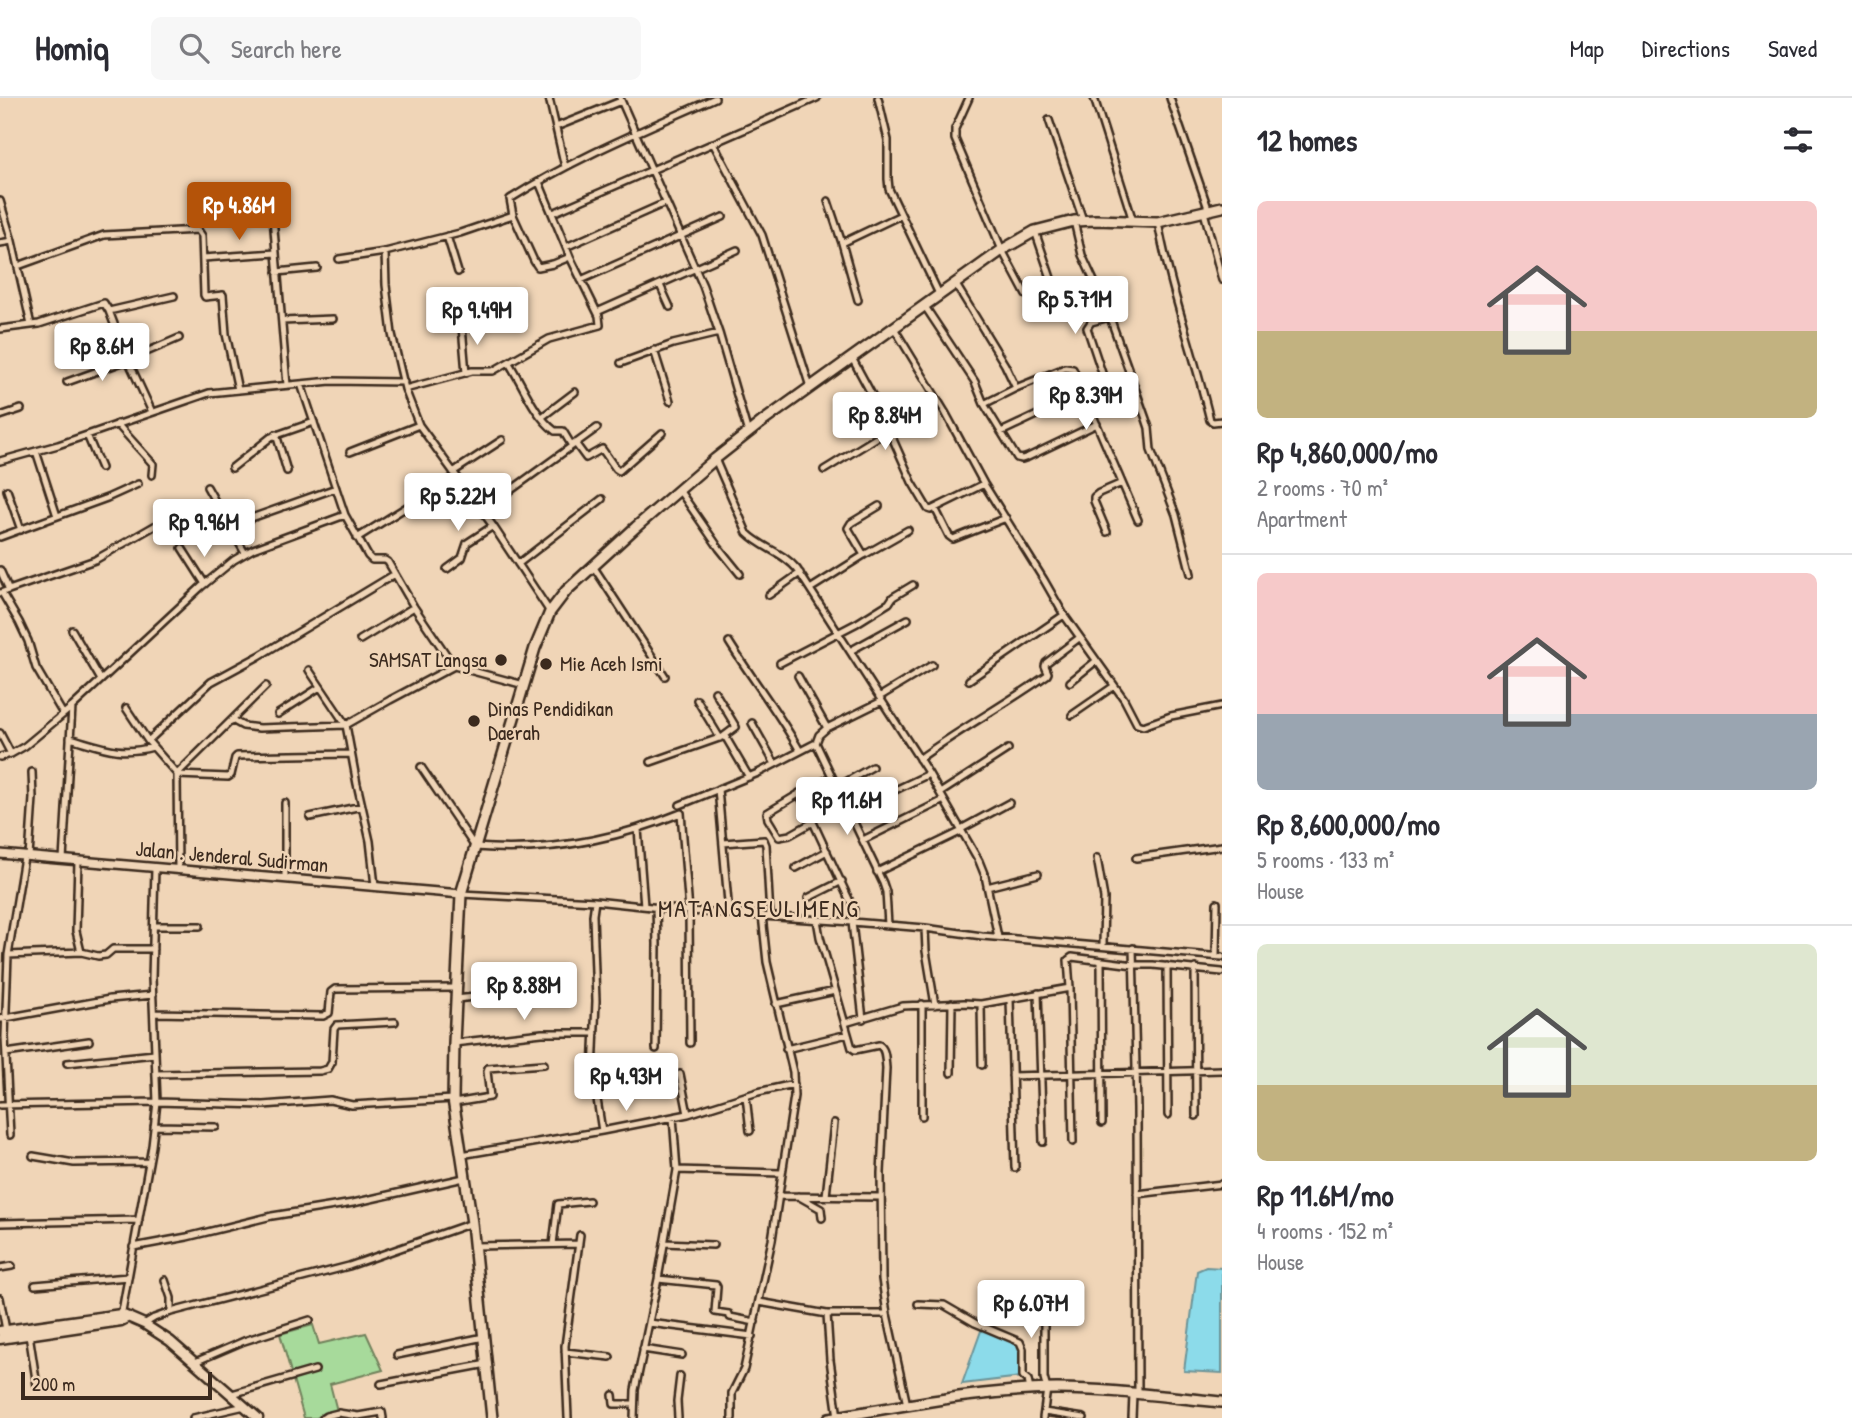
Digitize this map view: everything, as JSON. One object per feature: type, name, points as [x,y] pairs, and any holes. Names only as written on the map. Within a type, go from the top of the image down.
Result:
[{"type":"highway","points":[[492,1418],[472,1223],[453,1101],[461,894],[540,633],[550,612],[566,591],[593,566],[748,432],[1002,250],[1035,231],[1078,220],[1158,222],[1222,207]]},
{"type":"highway","points":[[833,1417],[998,1392],[1030,1390],[1136,1394],[1222,1402]]},
{"type":"main road","points":[[0,1339],[123,1317]]},
{"type":"main road","points":[[3,1330],[123,1317],[144,1324],[170,1341],[258,1418]]},
{"type":"street","points":[[549,98],[565,167]]},
{"type":"street","points":[[570,257],[553,264],[537,266],[513,215],[510,199],[565,167],[715,98]]},
{"type":"street","points":[[553,213],[817,98]]},
{"type":"street","points":[[878,98],[888,140],[888,184],[939,294]]},
{"type":"street","points":[[969,98],[957,122],[954,136],[1002,250],[1026,295]]},
{"type":"street","points":[[1094,98],[1133,221]]},
{"type":"street","points":[[1171,98],[1206,211],[1222,280]]},
{"type":"street","points":[[556,127],[620,99],[695,267],[719,333],[748,432]]},
{"type":"street","points":[[1049,120],[1078,220],[1082,255],[1110,317],[1148,425],[1151,450],[1176,515],[1191,574]]},
{"type":"street","points":[[713,143],[762,235],[810,387]]},
{"type":"street","points":[[0,461],[87,435],[209,393],[346,380],[405,386],[475,371],[491,372],[549,339],[599,326],[601,322],[597,312],[570,257],[539,181]]},
{"type":"street","points":[[0,201],[31,325]]},
{"type":"street","points":[[828,201],[858,300]]},
{"type":"street","points":[[566,247],[665,202]]},
{"type":"street","points":[[339,259],[385,252],[513,215]]},
{"type":"street","points":[[842,243],[901,215]]},
{"type":"street","points":[[273,217],[287,386]]},
{"type":"street","points":[[582,280],[723,217]]},
{"type":"street","points":[[1158,222],[1177,306],[1210,420],[1222,421]]},
{"type":"street","points":[[18,266],[104,235],[198,230],[201,233],[204,296],[223,295],[226,334],[237,390]]},
{"type":"street","points":[[1035,231],[1052,281]]},
{"type":"street","points":[[447,236],[458,272]]},
{"type":"street","points":[[0,243],[12,242]]},
{"type":"street","points":[[597,312],[737,250]]},
{"type":"street","points":[[385,252],[391,334],[419,425],[493,526],[550,612]]},
{"type":"street","points":[[203,258],[276,253]]},
{"type":"street","points":[[277,271],[317,268]]},
{"type":"street","points":[[955,283],[1016,388]]},
{"type":"street","points":[[660,285],[670,307]]},
{"type":"street","points":[[109,311],[174,296]]},
{"type":"street","points":[[0,329],[31,325],[102,303],[106,305],[152,412]]},
{"type":"street","points":[[924,305],[971,374],[984,404],[1017,458],[1023,459],[1097,424]]},
{"type":"street","points":[[466,373],[461,315],[467,311],[491,306]]},
{"type":"street","points":[[1105,382],[1087,328],[1091,322],[1110,317]]},
{"type":"street","points":[[282,321],[333,319]]},
{"type":"street","points":[[894,328],[1063,615],[1127,704],[1136,723],[1141,726],[1178,714],[1222,706]]},
{"type":"street","points":[[621,363],[719,333]]},
{"type":"street","points":[[67,382],[179,338]]},
{"type":"street","points":[[654,351],[670,401]]},
{"type":"street","points":[[852,358],[889,430],[903,464],[928,509],[984,484]]},
{"type":"street","points":[[509,363],[542,417],[555,432],[563,431],[586,458],[603,450],[620,471],[662,433]]},
{"type":"street","points":[[984,404],[1016,388],[1070,368],[1074,370],[1138,520]]},
{"type":"street","points":[[301,384],[345,515],[368,556],[372,560],[385,560],[454,666],[524,685]]},
{"type":"street","points":[[542,417],[575,392]]},
{"type":"street","points":[[1001,432],[1084,393]]},
{"type":"street","points":[[0,416],[21,409]]},
{"type":"street","points":[[232,468],[266,440],[314,422]]},
{"type":"street","points":[[117,424],[153,464],[152,475]]},
{"type":"street","points":[[350,452],[419,425]]},
{"type":"street","points":[[482,511],[597,428]]},
{"type":"street","points":[[824,470],[889,430]]},
{"type":"street","points":[[87,435],[101,468]]},
{"type":"street","points":[[276,435],[287,471]]},
{"type":"street","points":[[357,538],[502,440]]},
{"type":"street","points":[[36,451],[57,516]]},
{"type":"street","points":[[715,459],[747,533],[789,560],[800,573],[929,774],[982,868],[998,937]]},
{"type":"street","points":[[1107,532],[1094,497],[1122,483]]},
{"type":"street","points":[[0,537],[138,484]]},
{"type":"street","points":[[207,487],[245,554]]},
{"type":"street","points":[[229,526],[336,488]]},
{"type":"street","points":[[6,490],[21,530]]},
{"type":"street","points":[[679,490],[740,574]]},
{"type":"street","points":[[518,564],[602,499]]},
{"type":"street","points":[[864,555],[848,528],[851,523],[879,506]]},
{"type":"street","points":[[935,508],[953,540],[1006,518]]},
{"type":"street","points":[[63,714],[36,668],[29,642],[1,593],[95,560],[184,509]]},
{"type":"street","points":[[0,757],[25,746],[72,707],[205,584],[245,554],[345,515]]},
{"type":"street","points":[[447,569],[462,558],[467,543],[493,526]]},
{"type":"street","points":[[810,589],[908,530]]},
{"type":"street","points":[[181,548],[205,584]]},
{"type":"street","points":[[593,566],[665,676]]},
{"type":"street","points":[[0,570],[9,590]]},
{"type":"street","points":[[769,596],[800,573]]},
{"type":"street","points":[[148,741],[211,682],[395,574]]},
{"type":"street","points":[[780,663],[878,610],[890,602],[892,597],[912,585]]},
{"type":"street","points":[[360,640],[414,607]]},
{"type":"street","points":[[969,680],[1063,615]]},
{"type":"street","points":[[850,651],[908,619]]},
{"type":"street","points":[[72,629],[101,680]]},
{"type":"street","points":[[919,759],[1047,676],[1046,662],[1079,638]]},
{"type":"street","points":[[729,642],[784,722],[800,751]]},
{"type":"street","points":[[1070,682],[1096,662]]},
{"type":"street","points":[[680,805],[749,777],[816,743],[820,734],[827,729],[881,699],[932,665]]},
{"type":"street","points":[[232,720],[243,726],[259,728],[346,725],[454,666]]},
{"type":"street","points":[[309,670],[346,725],[370,841],[375,886]]},
{"type":"street","points":[[798,676],[827,729]]},
{"type":"street","points":[[177,774],[266,686]]},
{"type":"street","points":[[1072,715],[1114,686]]},
{"type":"street","points":[[278,714],[320,687]]},
{"type":"street","points":[[651,762],[722,737],[736,727],[715,692]]},
{"type":"street","points":[[697,699],[722,737],[729,740],[749,777]]},
{"type":"street","points":[[63,860],[72,707]]},
{"type":"street","points":[[127,708],[148,741],[177,774],[178,870]]},
{"type":"street","points":[[752,723],[775,764]]},
{"type":"street","points":[[0,733],[11,754]]},
{"type":"street","points":[[70,738],[121,752],[136,752],[153,747]]},
{"type":"street","points":[[816,743],[886,892],[888,925]]},
{"type":"street","points":[[940,793],[1008,749]]},
{"type":"street","points":[[177,774],[228,777],[237,756],[351,754]]},
{"type":"street","points":[[421,767],[475,847],[496,849],[593,841],[638,829],[681,813],[689,912],[690,1043]]},
{"type":"street","points":[[837,787],[872,767]]},
{"type":"street","points":[[10,1135],[3,1019],[8,956],[27,857],[33,809],[32,772]]},
{"type":"street","points":[[849,813],[929,774]]},
{"type":"street","points":[[813,822],[780,838],[767,813],[832,777]]},
{"type":"street","points":[[718,789],[729,914]]},
{"type":"street","points":[[799,793],[854,910],[852,922],[863,1019]]},
{"type":"street","points":[[863,840],[944,800]]},
{"type":"street","points":[[285,803],[285,879]]},
{"type":"street","points":[[877,872],[1009,803]]},
{"type":"street","points":[[310,817],[362,806]]},
{"type":"street","points":[[638,829],[644,906]]},
{"type":"street","points":[[723,843],[764,840],[770,916]]},
{"type":"street","points":[[1136,858],[1222,846]]},
{"type":"street","points":[[796,867],[827,851]]},
{"type":"street","name":"Jalan . Jenderal Sudirman","points":[[0,854],[461,894]]},
{"type":"street","points":[[1097,858],[1104,898],[1103,945]]},
{"type":"street","points":[[78,861],[76,931],[81,952]]},
{"type":"street","points":[[123,1317],[157,1102],[153,995],[155,868]]},
{"type":"street","points":[[987,887],[1038,874]]},
{"type":"street","points":[[808,898],[842,881]]},
{"type":"street","points":[[461,894],[644,906],[762,918],[770,916],[852,922],[1219,956],[1217,903]]},
{"type":"street","points":[[595,903],[593,915],[596,1001],[593,1074],[602,1131]]},
{"type":"street","points":[[656,909],[656,1049]]},
{"type":"street","points":[[732,1418],[732,1393],[744,1369],[772,1240],[794,1103],[794,1084],[767,962],[762,918]]},
{"type":"street","points":[[817,920],[835,991],[854,1050],[879,1045],[884,1052],[886,1068],[880,1197],[882,1279],[907,1405]]},
{"type":"street","points":[[154,926],[200,926]]},
{"type":"street","points":[[925,928],[935,1005]]},
{"type":"street","points":[[1068,943],[1073,1142]]},
{"type":"street","points":[[8,956],[81,952],[97,956],[113,949],[153,949]]},
{"type":"street","points":[[1132,1418],[1136,1394],[1137,1194],[1134,949]]},
{"type":"street","points":[[1068,964],[1069,958],[1072,957],[1222,972]]},
{"type":"street","points":[[1101,961],[1102,1123]]},
{"type":"street","points":[[0,965],[7,966]]},
{"type":"street","points":[[1167,966],[1168,1115]]},
{"type":"street","points":[[1195,968],[1196,1116]]},
{"type":"street","points":[[154,1013],[323,1016],[329,1013],[331,992],[335,989],[457,988]]},
{"type":"street","points":[[845,1023],[900,1007],[922,1004],[981,1004],[1070,988]]},
{"type":"street","points":[[776,1004],[835,991]]},
{"type":"street","points":[[456,999],[520,992]]},
{"type":"street","points":[[1038,993],[1043,1142]]},
{"type":"street","points":[[3,1019],[110,999],[153,995]]},
{"type":"street","points":[[1010,999],[1015,1168]]},
{"type":"street","points":[[951,1073],[952,1003]]},
{"type":"street","points":[[922,1004],[922,1116]]},
{"type":"street","points":[[981,1004],[982,1065]]},
{"type":"street","points":[[156,1074],[320,1071],[328,1069],[332,1062],[334,1029],[337,1026],[395,1022]]},
{"type":"street","points":[[454,1043],[542,1033],[595,1033]]},
{"type":"street","points":[[786,1049],[848,1034]]},
{"type":"street","points":[[6,1053],[89,1041]]},
{"type":"street","points":[[67,1063],[155,1054]]},
{"type":"street","points":[[0,1105],[157,1102],[262,1105],[330,1100],[352,1105],[453,1101],[490,1097],[487,1071],[489,1068],[544,1064]]},
{"type":"street","points":[[1012,1076],[1222,1070]]},
{"type":"street","points":[[680,1074],[688,1114]]},
{"type":"street","points":[[461,1155],[688,1114],[794,1084]]},
{"type":"street","points":[[746,1096],[750,1131]]},
{"type":"street","points":[[634,1418],[635,1390],[677,1170],[673,1117]]},
{"type":"street","points":[[826,1196],[834,1123]]},
{"type":"street","points":[[154,1126],[216,1127]]},
{"type":"street","points":[[33,1156],[74,1163],[149,1162]]},
{"type":"street","points":[[677,1170],[781,1173]]},
{"type":"street","points":[[134,1247],[272,1216],[353,1203],[464,1178]]},
{"type":"street","points":[[1137,1194],[1222,1184]]},
{"type":"street","points":[[778,1196],[880,1197]]},
{"type":"street","points":[[798,1196],[821,1209],[822,1218]]},
{"type":"street","points":[[554,1244],[558,1204],[589,1201]]},
{"type":"street","points":[[0,1223],[139,1220]]},
{"type":"street","points":[[144,1324],[171,1312],[348,1266],[472,1223]]},
{"type":"street","points":[[568,1418],[565,1352],[580,1235]]},
{"type":"street","points":[[474,1246],[579,1244]]},
{"type":"street","points":[[664,1244],[713,1245]]},
{"type":"street","points":[[0,1268],[12,1266]]},
{"type":"street","points":[[35,1285],[128,1277]]},
{"type":"street","points":[[658,1279],[716,1285],[718,1287],[714,1312],[755,1322]]},
{"type":"street","points":[[165,1280],[171,1298],[171,1312]]},
{"type":"street","points":[[1042,1287],[1044,1378],[1047,1390],[1043,1415],[1084,1418]]},
{"type":"street","points":[[0,1298],[3,1330]]},
{"type":"street","points":[[759,1302],[827,1314],[887,1314]]},
{"type":"street","points":[[918,1304],[944,1305],[975,1323],[1021,1343],[1023,1376],[1027,1379],[1030,1390]]},
{"type":"street","points":[[827,1314],[833,1417]]},
{"type":"street","points":[[194,1362],[244,1341],[310,1320]]},
{"type":"street","points":[[649,1323],[752,1336]]},
{"type":"street","points":[[29,1335],[37,1385]]},
{"type":"street","points":[[397,1355],[484,1337]]},
{"type":"street","points":[[643,1349],[682,1355]]},
{"type":"street","points":[[565,1352],[610,1357]]},
{"type":"street","points":[[381,1384],[486,1364]]},
{"type":"street","points":[[232,1394],[315,1370]]},
{"type":"street","points":[[678,1418],[680,1376]]},
{"type":"street","points":[[613,1395],[614,1404],[634,1404]]},
{"type":"street","points":[[195,1418],[244,1406]]},
{"type":"street","points":[[323,1418],[338,1413],[358,1416],[382,1412],[383,1418]]},
{"type":"green space","points":[[313,1325],[319,1344],[366,1333],[383,1370],[330,1384],[337,1411],[316,1418],[304,1418],[280,1334]]},
{"type":"water","points":[[1206,1267],[1222,1268],[1222,1373],[1184,1371],[1197,1271]]},
{"type":"water","points":[[982,1328],[1021,1345],[1021,1377],[962,1384]]},
{"type":"place","name":"SAMSAT Langsa","points":[[501,660]]},
{"type":"place","name":"Mie Aceh Ismi","points":[[546,664]]},
{"type":"place","name":"Dinas Pendidikan Daerah","points":[[474,721]]},
{"type":"district","name":"MATANGSEULIMENG","points":[[759,909]]}]
